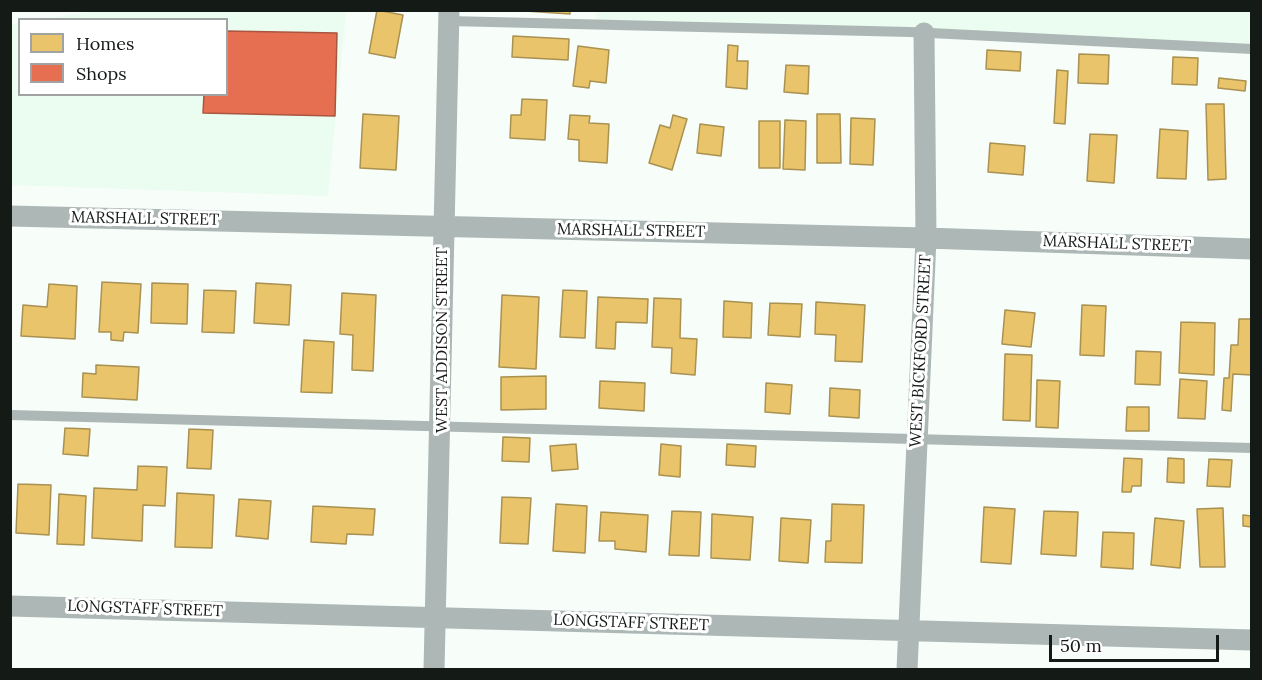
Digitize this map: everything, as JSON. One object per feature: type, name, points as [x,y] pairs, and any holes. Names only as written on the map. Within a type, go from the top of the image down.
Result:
[{"type":"street","name":"WEST ADDISON STREET","points":[[434,669],[449,16]]},
{"type":"street","name":"WEST BICKFORD STREET","points":[[908,669],[926,238],[924,33]]},
{"type":"street","name":"MARSHALL STREET","points":[[10,216],[926,238],[1251,249]]},
{"type":"street","name":"LONGSTAFF STREET","points":[[10,606],[1251,640]]},
{"type":"lane","points":[[449,16],[924,33],[1251,49]]},
{"type":"lane","points":[[10,415],[1251,448]]},
{"type":"shaded area","points":[[105,10],[346,11],[328,196],[11,185],[10,24],[18,23],[18,96],[228,96],[228,18],[51,18]]},
{"type":"shaded area","points":[[596,11],[1251,11],[1251,49],[597,24]]},
{"type":"building: Homes","points":[[377,10],[403,15],[395,58],[369,53]]},
{"type":"building: Homes","points":[[510,10],[570,10],[570,14]]},
{"type":"building: Homes","points":[[513,36],[569,39],[568,60],[512,57]]},
{"type":"building: Homes","points":[[728,45],[738,46],[737,61],[748,61],[747,89],[726,87]]},
{"type":"building: Homes","points":[[578,46],[609,50],[606,83],[590,81],[589,88],[573,86]]},
{"type":"building: Homes","points":[[987,50],[1021,52],[1020,71],[986,69]]},
{"type":"building: Homes","points":[[1079,54],[1109,55],[1108,84],[1078,83]]},
{"type":"building: Homes","points":[[1173,57],[1198,58],[1197,85],[1172,84]]},
{"type":"building: Homes","points":[[786,65],[809,66],[808,94],[784,92]]},
{"type":"building: Homes","points":[[1057,70],[1068,71],[1065,124],[1054,123]]},
{"type":"building: Homes","points":[[1219,78],[1246,81],[1245,91],[1218,88]]},
{"type":"building: Homes","points":[[522,99],[547,100],[545,140],[510,138],[511,115],[521,115]]},
{"type":"building: Homes","points":[[1206,104],[1224,104],[1226,179],[1208,180]]},
{"type":"building: Homes","points":[[363,114],[399,116],[396,170],[360,168]]},
{"type":"building: Homes","points":[[817,114],[840,114],[841,163],[817,163]]},
{"type":"building: Homes","points":[[570,115],[590,116],[589,123],[609,124],[607,163],[579,161],[579,140],[568,139]]},
{"type":"building: Homes","points":[[673,115],[687,119],[672,170],[649,163],[660,125],[670,128]]},
{"type":"building: Homes","points":[[851,118],[875,119],[873,165],[850,164]]},
{"type":"building: Homes","points":[[785,120],[806,121],[805,170],[783,169]]},
{"type":"building: Homes","points":[[759,121],[780,121],[780,168],[759,168]]},
{"type":"building: Homes","points":[[700,124],[724,127],[721,156],[697,153]]},
{"type":"building: Homes","points":[[1160,129],[1188,131],[1186,179],[1157,178]]},
{"type":"building: Homes","points":[[1090,134],[1117,135],[1114,183],[1087,181]]},
{"type":"building: Homes","points":[[990,143],[1025,146],[1023,175],[988,172]]},
{"type":"building: Homes","points":[[102,282],[141,284],[138,333],[124,332],[123,341],[111,340],[111,332],[99,332]]},
{"type":"building: Homes","points":[[152,283],[188,284],[187,324],[151,323]]},
{"type":"building: Homes","points":[[256,283],[291,285],[289,325],[254,323]]},
{"type":"building: Homes","points":[[49,284],[77,286],[75,339],[21,336],[23,305],[47,307]]},
{"type":"building: Homes","points":[[204,290],[236,291],[234,333],[202,332]]},
{"type":"building: Homes","points":[[563,290],[587,291],[585,338],[560,337]]},
{"type":"building: Homes","points":[[342,293],[376,295],[373,371],[352,370],[353,335],[340,334]]},
{"type":"building: Homes","points":[[502,295],[539,297],[536,369],[499,367]]},
{"type":"building: Homes","points":[[598,297],[648,299],[647,323],[616,322],[615,349],[596,348]]},
{"type":"building: Homes","points":[[654,298],[681,299],[680,338],[697,339],[695,375],[671,373],[672,348],[652,347]]},
{"type":"building: Homes","points":[[724,301],[752,303],[751,338],[723,337]]},
{"type":"building: Homes","points":[[816,302],[865,305],[862,362],[835,361],[836,335],[815,334]]},
{"type":"building: Homes","points":[[770,303],[802,304],[800,337],[768,335]]},
{"type":"building: Homes","points":[[1082,305],[1106,306],[1104,356],[1080,355]]},
{"type":"building: Homes","points":[[1005,310],[1035,313],[1031,347],[1002,344]]},
{"type":"building: Homes","points":[[1239,319],[1252,319],[1252,375],[1233,374],[1231,411],[1222,410],[1224,378],[1229,378],[1231,345],[1238,345]]},
{"type":"building: Homes","points":[[1181,322],[1215,323],[1214,375],[1179,373]]},
{"type":"building: Homes","points":[[304,340],[334,342],[332,393],[301,392]]},
{"type":"building: Homes","points":[[1136,351],[1161,352],[1160,385],[1135,384]]},
{"type":"building: Homes","points":[[1005,354],[1032,355],[1030,421],[1003,420]]},
{"type":"building: Homes","points":[[96,365],[139,367],[137,400],[82,397],[83,373],[96,374]]},
{"type":"building: Homes","points":[[546,376],[546,409],[501,410],[501,377]]},
{"type":"building: Homes","points":[[1180,379],[1207,381],[1205,419],[1178,418]]},
{"type":"building: Homes","points":[[1037,380],[1060,381],[1058,428],[1036,427]]},
{"type":"building: Homes","points":[[600,381],[645,383],[644,411],[599,408]]},
{"type":"building: Homes","points":[[766,383],[792,385],[790,414],[765,412]]},
{"type":"building: Homes","points":[[830,388],[860,390],[859,418],[829,416]]},
{"type":"building: Homes","points":[[1127,407],[1149,407],[1149,431],[1126,431]]},
{"type":"building: Homes","points":[[65,428],[90,429],[88,456],[63,454]]},
{"type":"building: Homes","points":[[189,429],[213,430],[211,469],[187,468]]},
{"type":"building: Homes","points":[[503,437],[530,438],[529,462],[502,461]]},
{"type":"building: Homes","points":[[576,444],[578,469],[552,471],[550,446]]},
{"type":"building: Homes","points":[[661,444],[681,446],[680,477],[659,475]]},
{"type":"building: Homes","points":[[727,444],[756,446],[755,467],[726,465]]},
{"type":"building: Homes","points":[[1124,458],[1142,459],[1141,486],[1132,486],[1131,492],[1122,492]]},
{"type":"building: Homes","points":[[1168,458],[1184,459],[1184,483],[1167,482]]},
{"type":"building: Homes","points":[[1209,459],[1232,460],[1230,487],[1207,486]]},
{"type":"building: Homes","points":[[138,466],[167,467],[165,506],[143,505],[142,541],[92,538],[94,488],[137,490]]},
{"type":"building: Homes","points":[[18,484],[51,485],[49,535],[16,533]]},
{"type":"building: Homes","points":[[177,493],[214,495],[212,548],[175,547]]},
{"type":"building: Homes","points":[[59,494],[86,496],[84,545],[57,544]]},
{"type":"building: Homes","points":[[502,497],[531,498],[528,544],[500,543]]},
{"type":"building: Homes","points":[[239,499],[271,501],[268,539],[236,536]]},
{"type":"building: Homes","points":[[556,504],[587,506],[585,553],[553,551]]},
{"type":"building: Homes","points":[[832,504],[864,505],[862,563],[825,562],[826,541],[831,541]]},
{"type":"building: Homes","points":[[313,506],[375,509],[373,535],[347,534],[346,544],[311,542]]},
{"type":"building: Homes","points":[[984,507],[1015,509],[1011,564],[981,562]]},
{"type":"building: Homes","points":[[1223,508],[1225,567],[1200,567],[1197,509]]},
{"type":"building: Homes","points":[[672,511],[701,512],[699,556],[669,555]]},
{"type":"building: Homes","points":[[1044,511],[1078,512],[1076,556],[1041,554]]},
{"type":"building: Homes","points":[[601,512],[648,515],[646,552],[615,549],[615,541],[599,541]]},
{"type":"building: Homes","points":[[712,514],[753,517],[750,560],[711,558]]},
{"type":"building: Homes","points":[[1243,515],[1252,516],[1252,527],[1243,526]]},
{"type":"building: Homes","points":[[781,518],[811,520],[808,563],[779,561]]},
{"type":"building: Homes","points":[[1155,518],[1184,521],[1180,568],[1151,565]]},
{"type":"building: Homes","points":[[1103,532],[1134,533],[1133,569],[1101,567]]},
{"type":"building: Shops","points":[[228,31],[337,33],[335,116],[203,113],[204,96],[228,96]]}]
